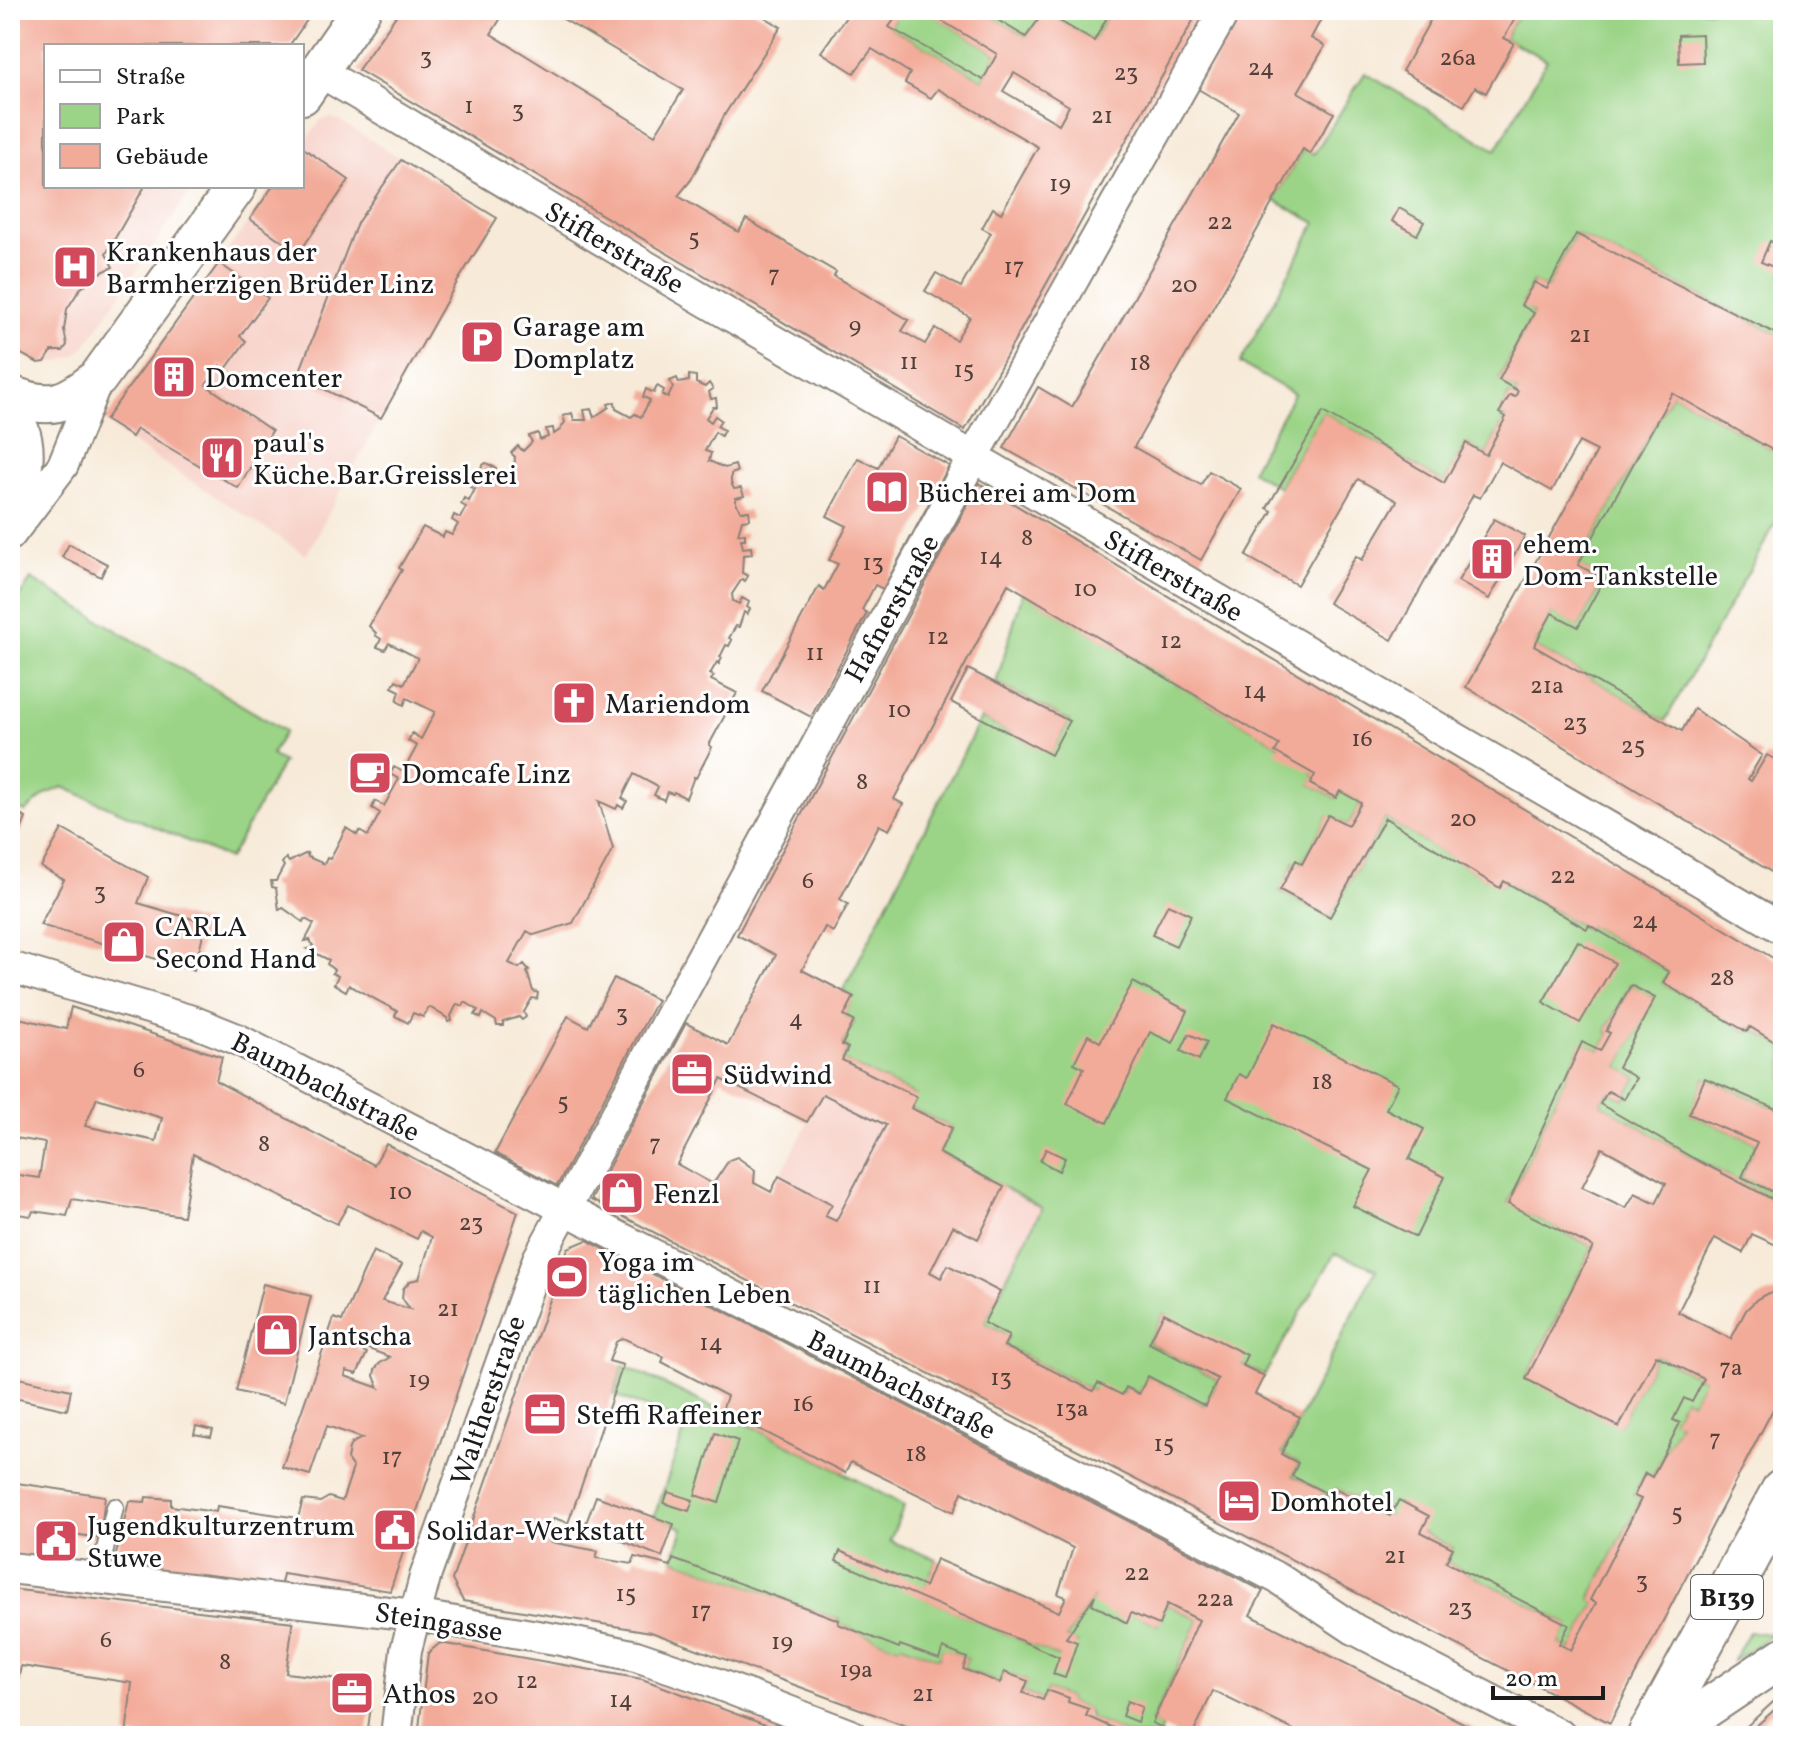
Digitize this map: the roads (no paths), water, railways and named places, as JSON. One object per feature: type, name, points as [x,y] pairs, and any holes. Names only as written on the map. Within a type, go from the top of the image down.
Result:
[{"type":"main road","name":"B139","points":[[1662,1725],[1783,1492]]},
{"type":"street","points":[[310,83],[361,10]]},
{"type":"street","name":"Hafnerstraße","points":[[564,1209],[973,457],[1225,10]]},
{"type":"street","name":"Stifterstraße","points":[[310,83],[973,457],[1783,929]]},
{"type":"street","points":[[10,395],[48,405],[77,397],[98,378],[236,188]]},
{"type":"street","points":[[10,535],[63,465],[98,378]]},
{"type":"street","points":[[10,406],[19,417],[30,454],[10,521]]},
{"type":"street","name":"Baumbachstraße","points":[[10,967],[192,1021],[237,1039],[1279,1579],[1354,1629],[1561,1736]]},
{"type":"street","name":"Waltherstraße","points":[[396,1736],[406,1650],[425,1577],[529,1280],[564,1209]]},
{"type":"street","name":"Steingasse","points":[[10,1568],[414,1615],[636,1656],[853,1736]]},
{"type":"street","points":[[1662,1725],[1783,1657]]},
{"type":"lane","points":[[98,1580],[115,1507]]},
{"type":"place","name":"Krankenhaus der Barmherzigen Brüder Linz","points":[[75,267]]},
{"type":"place","name":"Garage am Domplatz","points":[[482,342]]},
{"type":"place","name":"Domcenter","points":[[174,377]]},
{"type":"place","name":"paul's Küche.Bar.Greisslerei","points":[[222,458]]},
{"type":"place","name":"Bücherei am Dom","points":[[887,492]]},
{"type":"place","name":"ehem. Dom-Tankstelle","points":[[1492,559]]},
{"type":"place","name":"Mariendom","points":[[574,703]]},
{"type":"place","name":"Domcafe Linz","points":[[370,773]]},
{"type":"place","name":"CARLA Second Hand","points":[[124,942]]},
{"type":"place","name":"Südwind","points":[[692,1074]]},
{"type":"place","name":"Fenzl","points":[[622,1193]]},
{"type":"place","name":"Yoga im täglichen Leben","points":[[567,1277]]},
{"type":"place","name":"Jantscha","points":[[277,1335]]},
{"type":"place","name":"Steffi Raffeiner","points":[[545,1414]]},
{"type":"place","name":"Domhotel","points":[[1239,1501]]},
{"type":"place","name":"Solidar-Werkstatt","points":[[395,1530]]},
{"type":"place","name":"Jugendkulturzentrum Stuwe","points":[[56,1541]]},
{"type":"place","name":"Athos","points":[[352,1693]]}]
